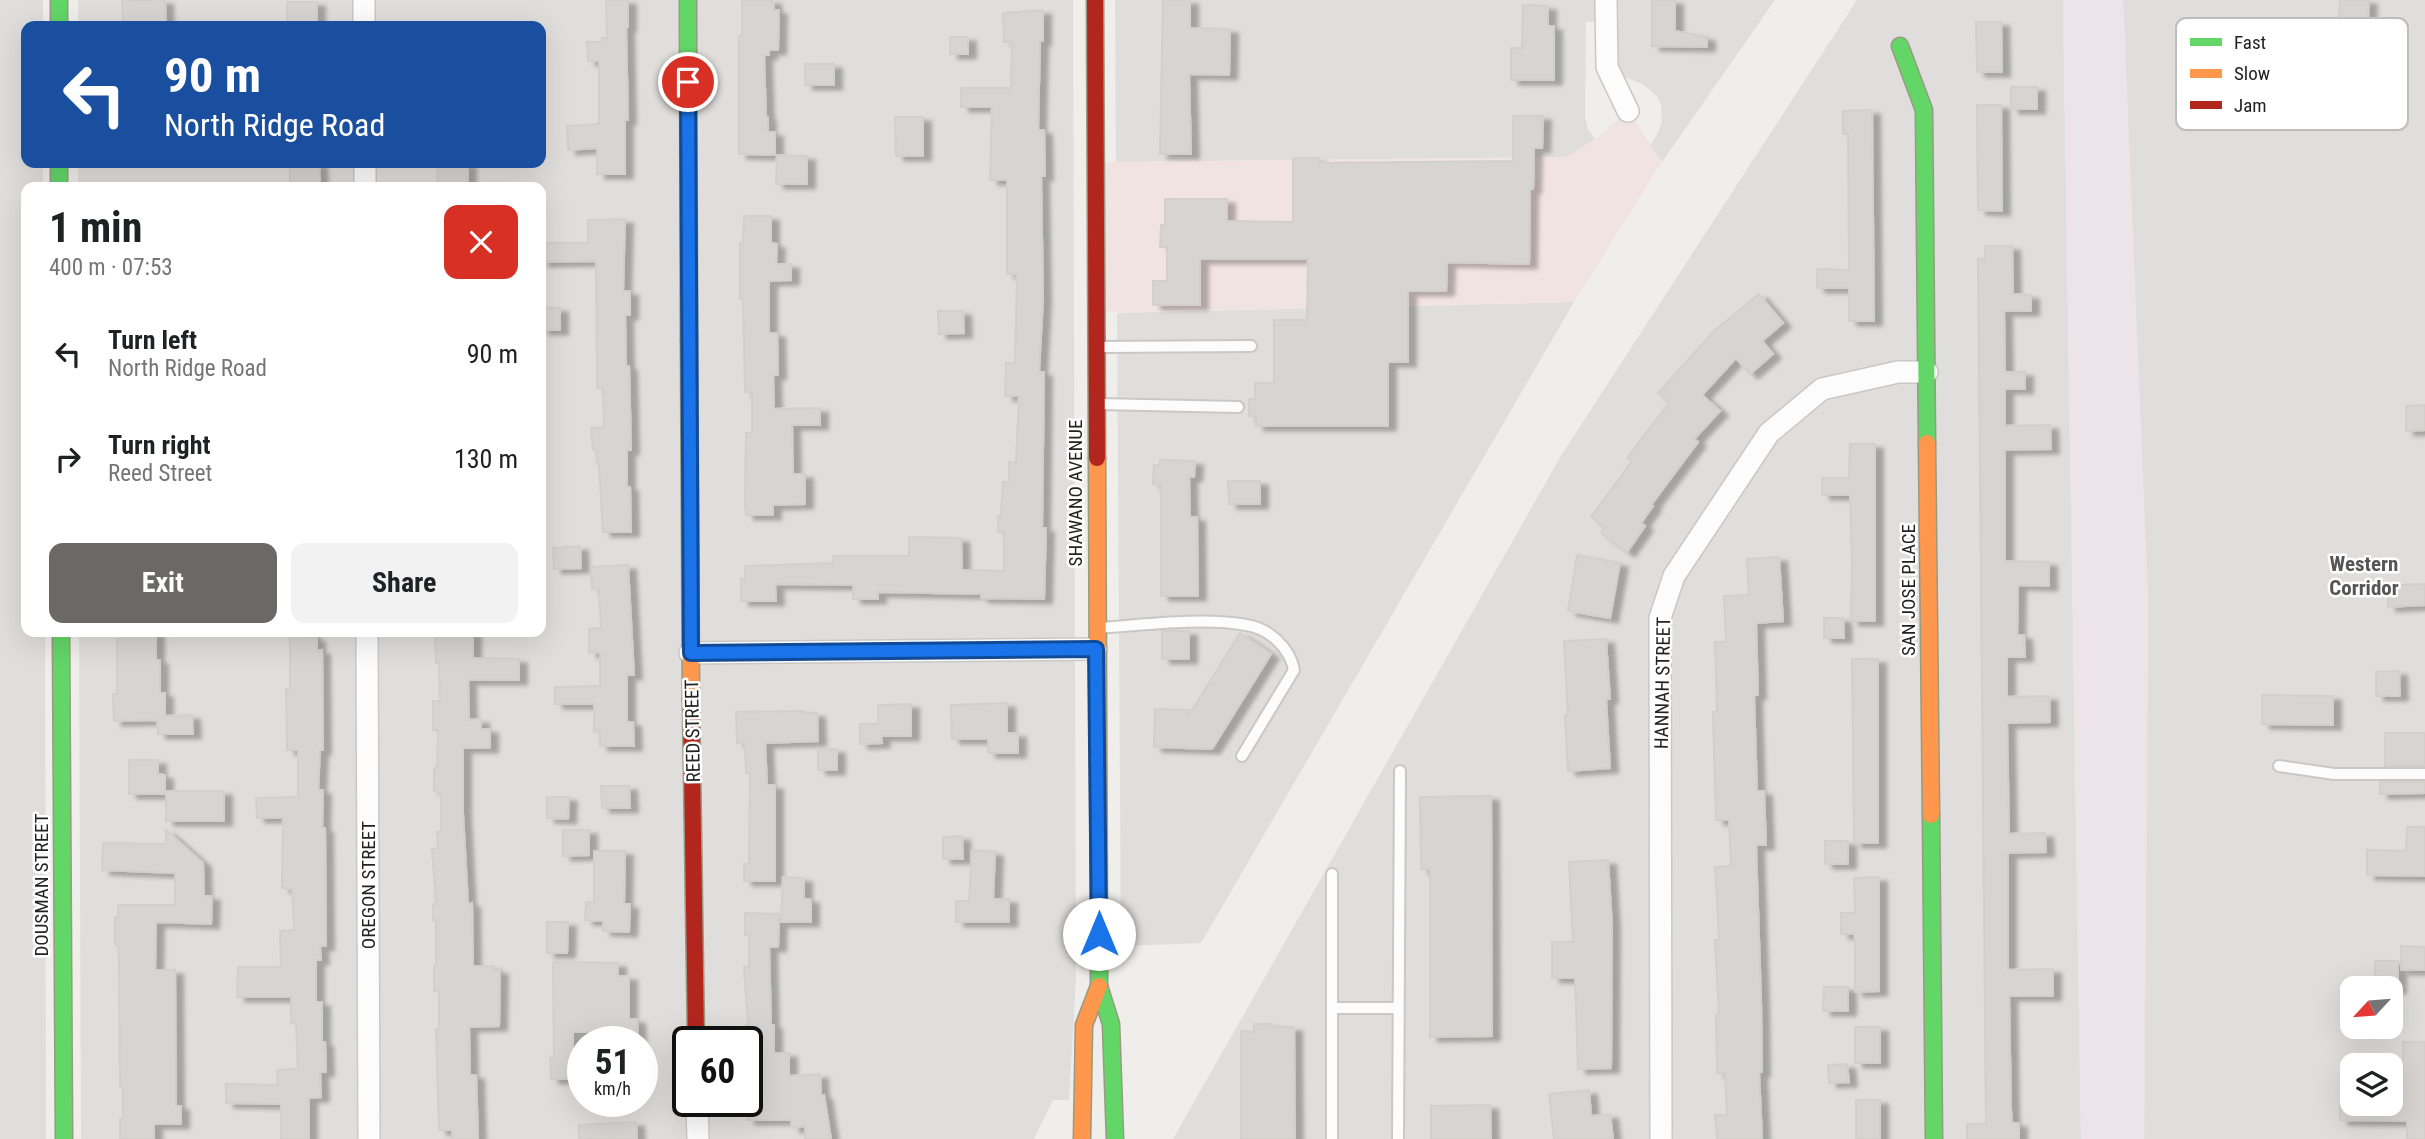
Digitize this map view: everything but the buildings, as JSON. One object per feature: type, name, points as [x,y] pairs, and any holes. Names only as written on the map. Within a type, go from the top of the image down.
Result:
[{"type":"street","points":[[58,0],[59,21]]},
{"type":"street","points":[[364,0],[365,21]]},
{"type":"street","name":"REED STREET","points":[[688,0],[696,1026]]},
{"type":"street","name":"SHAWANO AVENUE","points":[[1095,0],[1099,986],[1111,1024],[1115,1139]]},
{"type":"street","points":[[1606,0],[1607,67],[1628,111]]},
{"type":"street","name":"SAN JOSE PLACE","points":[[1900,46],[1924,110],[1934,1139]]},
{"type":"street","name":"HANNAH STREET","points":[[1661,1139],[1660,618],[1674,576],[1769,433],[1822,389],[1898,372],[1927,372]]},
{"type":"street","name":"DOUSMAN STREET","points":[[61,637],[64,1139]]},
{"type":"street","name":"OREGON STREET","points":[[367,637],[369,1139]]},
{"type":"street","points":[[691,653],[1096,638]]},
{"type":"street","name":"SHAWANO AVENUE","points":[[1082,1139],[1084,1025],[1099,986]]},
{"type":"street","points":[[697,1117],[698,1139]]},
{"type":"lane","points":[[1096,347],[1251,346]]},
{"type":"lane","points":[[1096,404],[1238,407]]},
{"type":"lane","points":[[1096,638],[1149,624],[1248,625],[1268,633],[1286,649],[1294,670],[1242,756]]},
{"type":"lane","points":[[2279,766],[2334,774],[2425,774]]},
{"type":"lane","points":[[1398,1139],[1400,771]]},
{"type":"lane","points":[[1332,874],[1332,1139]]},
{"type":"lane","points":[[1332,1008],[1398,1008]]},
{"type":"shaded area","points":[[0,0],[43,0],[43,21],[21,21],[21,168],[43,168],[43,182],[21,182],[21,637],[45,637],[46,1139],[0,1139]]},
{"type":"shaded area","points":[[78,0],[1073,0],[1076,979],[1069,1100],[1053,1100],[1034,1139],[81,1139],[79,637],[546,637],[546,182],[78,182],[78,168],[546,168],[546,21],[78,21]]},
{"type":"shaded area","points":[[1115,0],[1775,0],[1662,162],[1650,145],[1662,121],[1661,105],[1657,96],[1644,85],[1621,75],[1618,69],[1617,22],[1586,22],[1585,116],[1588,129],[1595,139],[1567,157],[1116,162]]},
{"type":"shaded area","points":[[1857,0],[2063,0],[2081,1139],[1173,1139],[1562,454]]},
{"type":"shaded area","points":[[2063,0],[2123,0],[2148,605],[2144,1139],[2081,1139]]},
{"type":"shaded area","points":[[2123,0],[2425,0],[2425,1139],[2144,1139],[2148,605]]},
{"type":"shaded area","points":[[1628,111],[1662,162],[1574,302],[1096,313],[1095,162],[1567,157],[1595,139]]},
{"type":"shaded area","points":[[1574,302],[1201,943],[1121,946],[1117,313]]},
{"type":"traffic: fast","points":[[59,0],[59,21]]},
{"type":"traffic: fast","points":[[688,0],[689,340]]},
{"type":"traffic: fast","points":[[1900,46],[1924,110],[1927,443]]},
{"type":"traffic: fast","points":[[59,168],[59,182]]},
{"type":"traffic: fast","points":[[61,637],[64,1139]]},
{"type":"traffic: fast","points":[[1931,815],[1934,1139]]},
{"type":"traffic: fast","points":[[1099,941],[1099,986],[1111,1024],[1115,1139]]},
{"type":"traffic: slow","points":[[689,340],[691,701]]},
{"type":"traffic: slow","points":[[1927,443],[1931,815]]},
{"type":"traffic: slow","points":[[1097,458],[1099,941]]},
{"type":"traffic: slow","points":[[1082,1139],[1084,1025],[1099,986]]},
{"type":"traffic: jam","points":[[1095,0],[1097,458]]},
{"type":"traffic: jam","points":[[691,701],[696,1026]]},
{"type":"district","name":"Western Corridor","points":[[2364,576]]},
{"type":"route","points":[[688,82],[691,653],[1096,649],[1099,934]]}]
